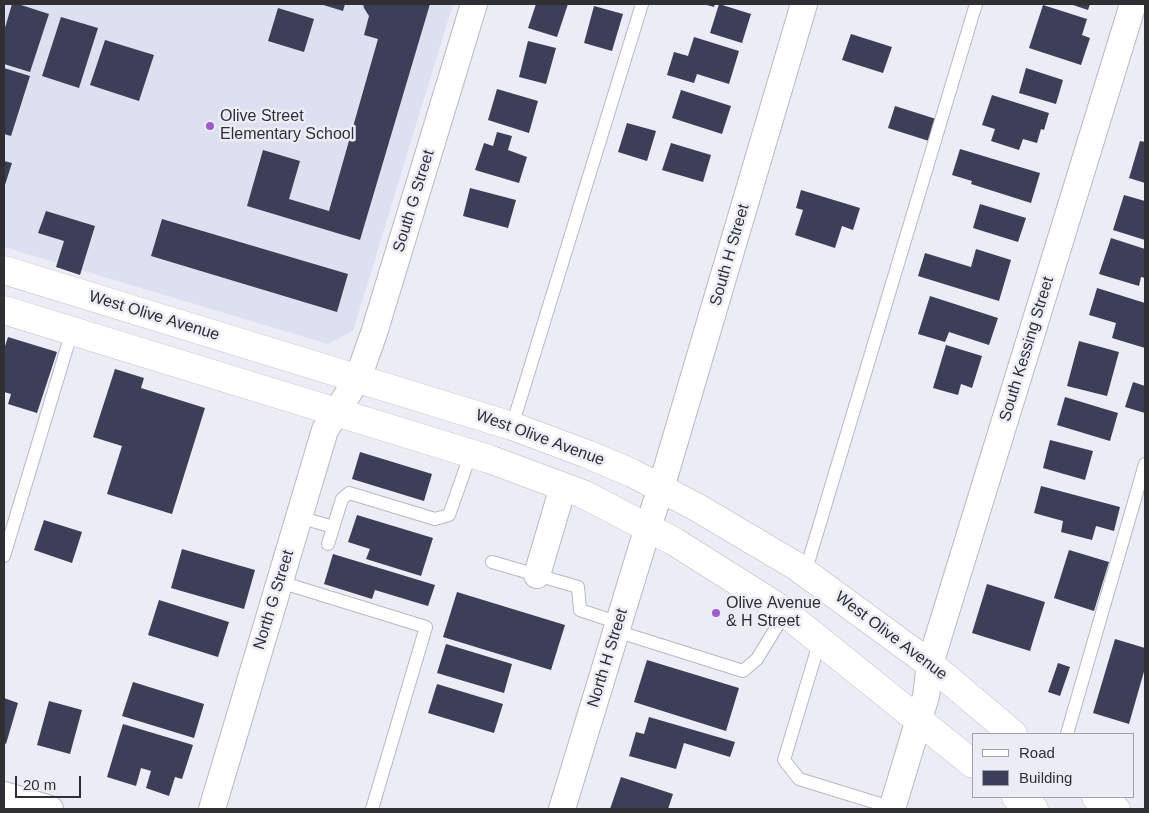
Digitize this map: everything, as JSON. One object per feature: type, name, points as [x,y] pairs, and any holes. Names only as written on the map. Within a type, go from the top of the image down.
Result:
[{"type":"main road","name":"West Olive Avenue","points":[[4,270],[181,324],[347,395],[472,454],[583,494],[654,507],[746,536],[805,573],[930,664],[1012,733]]},
{"type":"main road","name":"West Olive Avenue","points":[[4,310],[72,331],[347,395],[512,426],[586,454],[654,507],[706,560],[785,612],[820,640],[923,708],[972,763]]},
{"type":"main road","points":[[72,331],[74,323],[85,318],[95,319],[131,331],[181,324]]},
{"type":"main road","points":[[1018,798],[1034,809]]},
{"type":"main road","points":[[1098,798],[1116,809]]},
{"type":"street","name":"South G Street","points":[[347,395],[374,333],[474,4]]},
{"type":"street","name":"South H Street","points":[[654,507],[804,4]]},
{"type":"street","name":"South Kessing Street","points":[[892,809],[923,708],[930,664],[1134,4]]},
{"type":"street","name":"North G Street","points":[[212,809],[325,430],[347,395]]},
{"type":"street","points":[[538,575],[563,486]]},
{"type":"street","name":"North H Street","points":[[562,809],[654,507]]},
{"type":"street","points":[[4,795],[50,809]]},
{"type":"lane","points":[[512,426],[642,4]]},
{"type":"lane","points":[[805,573],[976,4]]},
{"type":"lane","points":[[4,556],[72,331]]},
{"type":"lane","points":[[328,544],[342,499],[349,492],[435,519],[449,515],[472,454]]},
{"type":"lane","points":[[1067,733],[1145,464]]},
{"type":"lane","points":[[299,517],[334,528]]},
{"type":"lane","points":[[492,562],[578,587],[580,610],[617,627],[743,671],[757,659],[785,612]]},
{"type":"lane","points":[[280,582],[426,627],[372,809]]},
{"type":"lane","points":[[820,640],[784,760],[799,779],[892,809]]},
{"type":"shaded area","name":"Olive Street Elementary School","points":[[4,4],[453,4],[353,331],[328,344],[4,247]]},
{"type":"building","points":[[12,4],[18,4],[49,14],[30,72],[4,64],[4,31]]},
{"type":"building","points":[[320,4],[345,4],[343,11]]},
{"type":"building","points":[[363,4],[430,4],[360,240],[247,206],[263,150],[300,161],[289,199],[329,211],[378,39],[364,35],[369,16]]},
{"type":"building","points":[[536,4],[568,4],[557,37],[528,28]]},
{"type":"building","points":[[703,4],[715,4],[714,7]]},
{"type":"building","points":[[719,4],[751,14],[742,43],[710,33]]},
{"type":"building","points":[[1070,4],[1090,4],[1088,10]]},
{"type":"building","points":[[1043,5],[1087,19],[1082,35],[1090,38],[1081,65],[1029,48]]},
{"type":"building","points":[[594,6],[623,14],[612,51],[584,43]]},
{"type":"building","points":[[278,8],[314,19],[304,52],[268,41]]},
{"type":"building","points":[[61,17],[98,28],[79,88],[42,76]]},
{"type":"building","points":[[851,34],[892,47],[883,73],[842,60]]},
{"type":"building","points":[[694,37],[739,51],[729,84],[697,74],[694,83],[667,75],[674,52],[688,56]]},
{"type":"building","points":[[105,40],[154,55],[139,101],[90,85]]},
{"type":"building","points":[[528,41],[556,48],[546,84],[519,77]]},
{"type":"building","points":[[4,68],[30,76],[11,136],[4,134]]},
{"type":"building","points":[[1026,68],[1063,80],[1056,104],[1019,93]]},
{"type":"building","points":[[497,89],[538,101],[529,133],[488,120]]},
{"type":"building","points":[[681,90],[731,106],[722,134],[672,118]]},
{"type":"building","points":[[992,95],[1049,113],[1044,130],[1041,129],[1037,143],[1023,139],[1019,150],[991,141],[995,129],[982,125]]},
{"type":"building","points":[[895,106],[936,119],[929,141],[888,128]]},
{"type":"building","points":[[627,123],[656,131],[647,161],[618,152]]},
{"type":"building","points":[[497,132],[512,136],[508,150],[527,157],[519,183],[475,170],[484,143],[493,146]]},
{"type":"building","points":[[1140,141],[1145,142],[1145,183],[1129,178]]},
{"type":"building","points":[[671,143],[711,155],[703,182],[662,170]]},
{"type":"building","points":[[960,149],[1040,173],[1031,203],[971,184],[972,181],[952,175]]},
{"type":"building","points":[[4,161],[12,163],[4,188]]},
{"type":"building","points":[[470,188],[516,200],[508,228],[463,216]]},
{"type":"building","points":[[801,190],[860,208],[853,230],[842,226],[835,248],[795,235],[803,210],[796,208]]},
{"type":"building","points":[[1124,195],[1145,201],[1145,240],[1113,230]]},
{"type":"building","points":[[980,204],[1026,218],[1018,242],[973,228]]},
{"type":"building","points":[[46,211],[95,226],[80,275],[56,267],[64,241],[38,233]]},
{"type":"building","points":[[162,219],[348,274],[337,312],[151,256]]},
{"type":"building","points":[[1111,238],[1145,249],[1145,278],[1141,277],[1139,286],[1099,274]]},
{"type":"building","points":[[976,249],[1011,260],[999,301],[918,276],[925,253],[971,267]]},
{"type":"building","points":[[1097,288],[1145,303],[1145,348],[1112,338],[1116,323],[1089,315]]},
{"type":"building","points":[[930,296],[998,318],[989,345],[949,332],[945,342],[918,334]]},
{"type":"building","points":[[8,337],[57,352],[37,413],[8,404],[11,394],[4,392],[4,349]]},
{"type":"building","points":[[1079,341],[1119,352],[1107,396],[1067,386]]},
{"type":"building","points":[[946,345],[982,356],[972,388],[961,384],[958,395],[933,388]]},
{"type":"building","points":[[115,369],[144,378],[141,388],[205,408],[172,514],[107,494],[122,446],[93,437]]},
{"type":"building","points":[[1133,382],[1145,386],[1145,413],[1125,407]]},
{"type":"building","points":[[1065,397],[1118,413],[1110,441],[1057,425]]},
{"type":"building","points":[[1050,440],[1093,451],[1085,480],[1043,468]]},
{"type":"building","points":[[360,452],[432,474],[424,501],[352,479]]},
{"type":"building","points":[[1041,486],[1120,507],[1114,531],[1096,526],[1092,540],[1061,532],[1063,521],[1034,513]]},
{"type":"building","points":[[357,515],[433,538],[421,576],[366,559],[370,549],[348,542]]},
{"type":"building","points":[[44,520],[82,532],[72,563],[34,550]]},
{"type":"building","points":[[182,549],[255,570],[244,609],[171,588]]},
{"type":"building","points":[[1069,550],[1109,562],[1094,611],[1054,598]]},
{"type":"building","points":[[333,554],[435,585],[428,606],[375,590],[372,599],[324,584]]},
{"type":"building","points":[[987,584],[1045,602],[1030,651],[972,633]]},
{"type":"building","points":[[457,592],[565,625],[551,670],[443,637]]},
{"type":"building","points":[[159,600],[229,622],[218,657],[148,635]]},
{"type":"building","points":[[1115,639],[1145,648],[1145,668],[1129,724],[1093,713]]},
{"type":"building","points":[[446,644],[512,664],[504,693],[437,673]]},
{"type":"building","points":[[647,660],[739,688],[726,731],[634,702]]},
{"type":"building","points":[[1058,663],[1070,667],[1060,696],[1048,692]]},
{"type":"building","points":[[133,682],[204,704],[194,738],[122,716]]},
{"type":"building","points":[[437,684],[503,704],[494,733],[428,713]]},
{"type":"building","points":[[4,698],[18,703],[6,744],[4,743]]},
{"type":"building","points":[[49,701],[82,710],[70,754],[37,745]]},
{"type":"building","points":[[649,717],[735,742],[730,757],[684,743],[676,769],[629,756],[636,732],[644,734]]},
{"type":"building","points":[[123,724],[193,745],[182,779],[175,777],[169,796],[146,788],[151,771],[141,768],[136,786],[107,777]]},
{"type":"building","points":[[621,777],[673,794],[668,809],[610,809]]},
{"type":"place","name":"Olive Street Elementary School","points":[[210,126]]},
{"type":"place","name":"Olive Avenue & H Street","points":[[716,613]]}]
